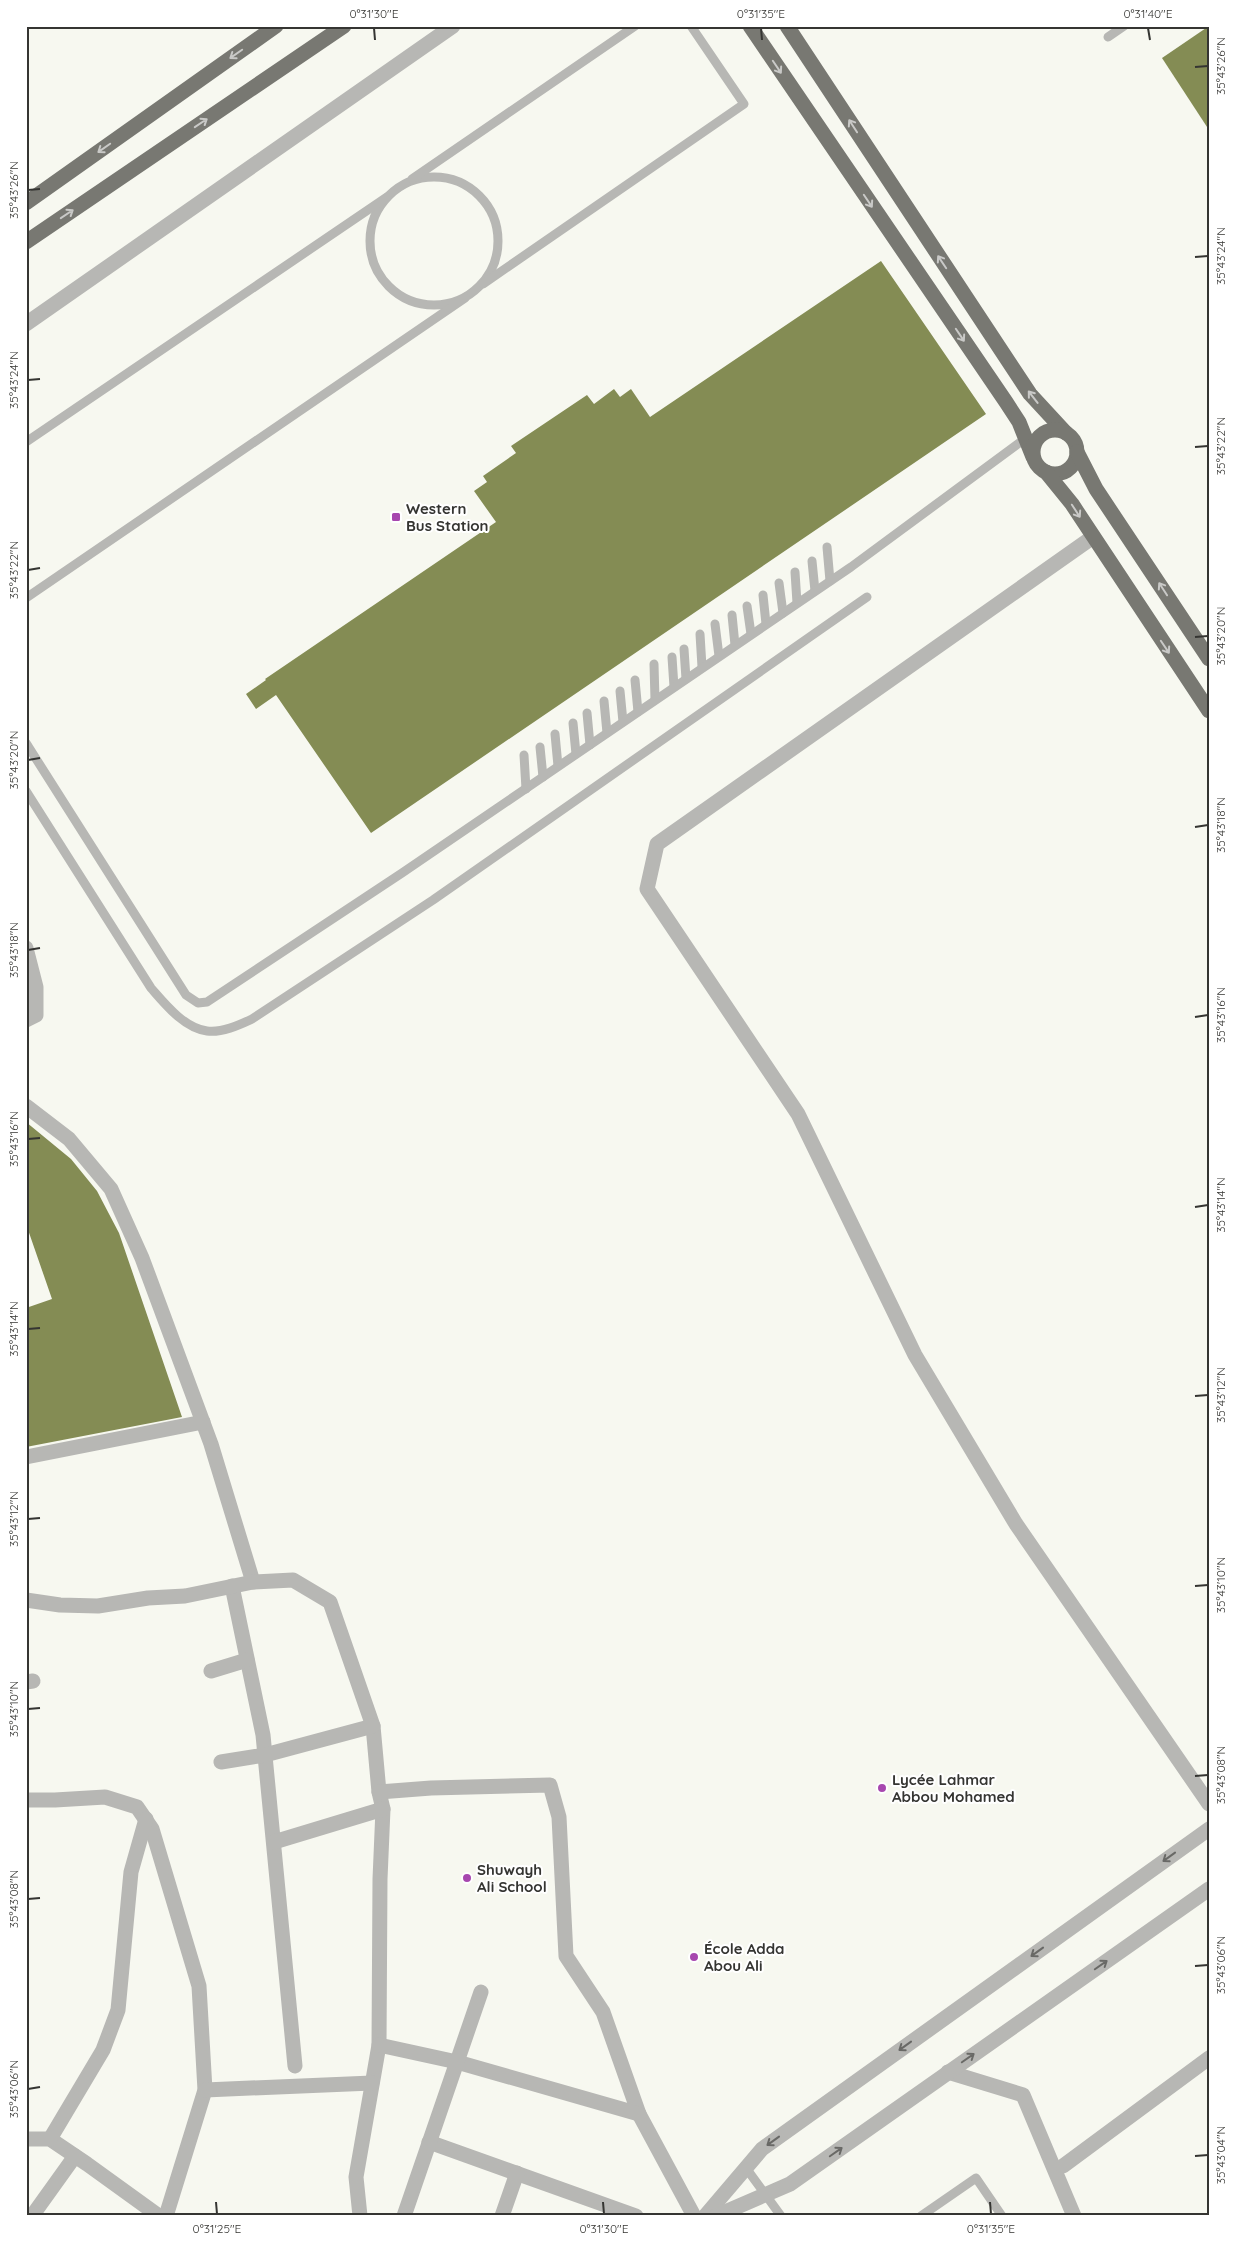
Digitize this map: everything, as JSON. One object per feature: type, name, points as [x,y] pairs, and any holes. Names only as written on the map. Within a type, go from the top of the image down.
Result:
[{"type":"highway","points":[[26,203],[276,26]]},
{"type":"highway","points":[[26,242],[344,26]]},
{"type":"highway","points":[[750,26],[1006,402],[1026,438],[1040,469],[1053,474],[1066,471],[1076,459],[1077,452]]},
{"type":"highway","points":[[787,26],[1030,394],[1072,438],[1096,490],[1209,659]]},
{"type":"highway","points":[[1034,457],[1035,443],[1044,433],[1058,431],[1066,433]]},
{"type":"highway","points":[[1046,472],[1066,496],[1209,711]]},
{"type":"street","points":[[26,324],[453,26]]},
{"type":"street","points":[[1093,537],[657,844],[648,889],[798,1114],[915,1355],[1016,1524],[1209,1804]]},
{"type":"street","points":[[26,948],[36,987],[36,1015],[26,1020]]},
{"type":"street","points":[[26,1106],[69,1139],[111,1189],[142,1258],[203,1422],[253,1582]]},
{"type":"street","points":[[26,1458],[203,1422]]},
{"type":"street","points":[[26,1600],[60,1605],[98,1606],[148,1598],[185,1596],[253,1582],[293,1580],[330,1602],[373,1726],[379,1792],[383,1810],[380,1879],[379,2045],[356,2177],[360,2216]]},
{"type":"street","points":[[232,1586],[263,1735],[295,2066]]},
{"type":"street","points":[[211,1671],[247,1660]]},
{"type":"street","points":[[221,1762],[265,1755],[373,1726]]},
{"type":"street","points":[[379,1792],[431,1788],[550,1785],[559,1817],[566,1956],[603,2012],[639,2114],[694,2216]]},
{"type":"street","points":[[26,1800],[105,1797],[137,1807],[152,1829],[199,1986],[205,2090],[166,2216]]},
{"type":"street","points":[[274,1842],[383,1810]]},
{"type":"street","points":[[50,2139],[102,2050],[118,2010],[131,1872],[146,1819]]},
{"type":"street","points":[[705,2216],[762,2149],[1209,1828]]},
{"type":"street","points":[[716,2216],[790,2184],[1209,1889]]},
{"type":"street","points":[[404,2216],[481,1992]]},
{"type":"street","points":[[379,2045],[457,2062],[639,2114]]},
{"type":"street","points":[[1063,2166],[1209,2058]]},
{"type":"street","points":[[948,2072],[1022,2095],[1074,2216]]},
{"type":"street","points":[[205,2090],[372,2083]]},
{"type":"street","points":[[26,2140],[50,2139],[158,2216]]},
{"type":"street","points":[[429,2142],[517,2173],[602,2210],[636,2216]]},
{"type":"street","points":[[32,2216],[76,2156]]},
{"type":"street","points":[[502,2216],[517,2173]]},
{"type":"lane","points":[[26,442],[635,26]]},
{"type":"lane","points":[[26,598],[465,298],[744,104],[691,26]]},
{"type":"lane","points":[[1108,37],[1124,26]]},
{"type":"lane","points":[[403,185],[425,178],[447,178],[468,186],[485,201],[496,221],[499,243],[495,265],[483,284]]},
{"type":"lane","points":[[387,197],[374,216],[369,238],[372,260],[383,281],[400,296],[420,304],[443,306],[465,298]]},
{"type":"lane","points":[[26,743],[186,995],[198,1003],[207,1002],[402,874],[830,581],[1026,438]]},
{"type":"lane","points":[[827,547],[830,581]]},
{"type":"lane","points":[[812,561],[814,591]]},
{"type":"lane","points":[[795,572],[797,603]]},
{"type":"lane","points":[[779,583],[783,613]]},
{"type":"lane","points":[[763,595],[766,624]]},
{"type":"lane","points":[[26,791],[156,994],[190,1025],[207,1031],[230,1028],[252,1019],[434,900],[866,597]]},
{"type":"lane","points":[[747,606],[750,634]]},
{"type":"lane","points":[[732,615],[735,645]]},
{"type":"lane","points":[[715,624],[719,656]]},
{"type":"lane","points":[[700,634],[702,667]]},
{"type":"lane","points":[[684,649],[686,679]]},
{"type":"lane","points":[[672,657],[674,687]]},
{"type":"lane","points":[[654,664],[655,700]]},
{"type":"lane","points":[[635,680],[638,712]]},
{"type":"lane","points":[[620,691],[623,722]]},
{"type":"lane","points":[[604,701],[607,733]]},
{"type":"lane","points":[[587,712],[590,745]]},
{"type":"lane","points":[[573,723],[576,754]]},
{"type":"lane","points":[[555,734],[558,766]]},
{"type":"lane","points":[[540,747],[543,777]]},
{"type":"lane","points":[[524,755],[526,789]]},
{"type":"lane","points":[[746,2168],[781,2216]]},
{"type":"lane","points":[[921,2216],[976,2178],[1002,2216]]},
{"type":"building","points":[[1209,26],[1209,130],[1162,58]]},
{"type":"building","points":[[881,261],[986,414],[371,833],[276,695],[256,709],[246,694],[265,679],[496,522],[474,491],[487,482],[483,476],[516,453],[511,446],[587,395],[594,404],[614,389],[620,397],[631,389],[650,417]]},
{"type":"building","points":[[26,1122],[71,1159],[97,1191],[119,1233],[182,1417],[26,1447],[26,1308],[52,1299],[26,1224]]},
{"type":"place","name":"Western Bus Station","points":[[396,517]]},
{"type":"place","name":"Lycée Lahmar Abbou Mohamed","points":[[882,1788]]},
{"type":"place","name":"Shuwayh Ali School","points":[[467,1878]]},
{"type":"place","name":"École Adda Abou Ali","points":[[694,1957]]}]
